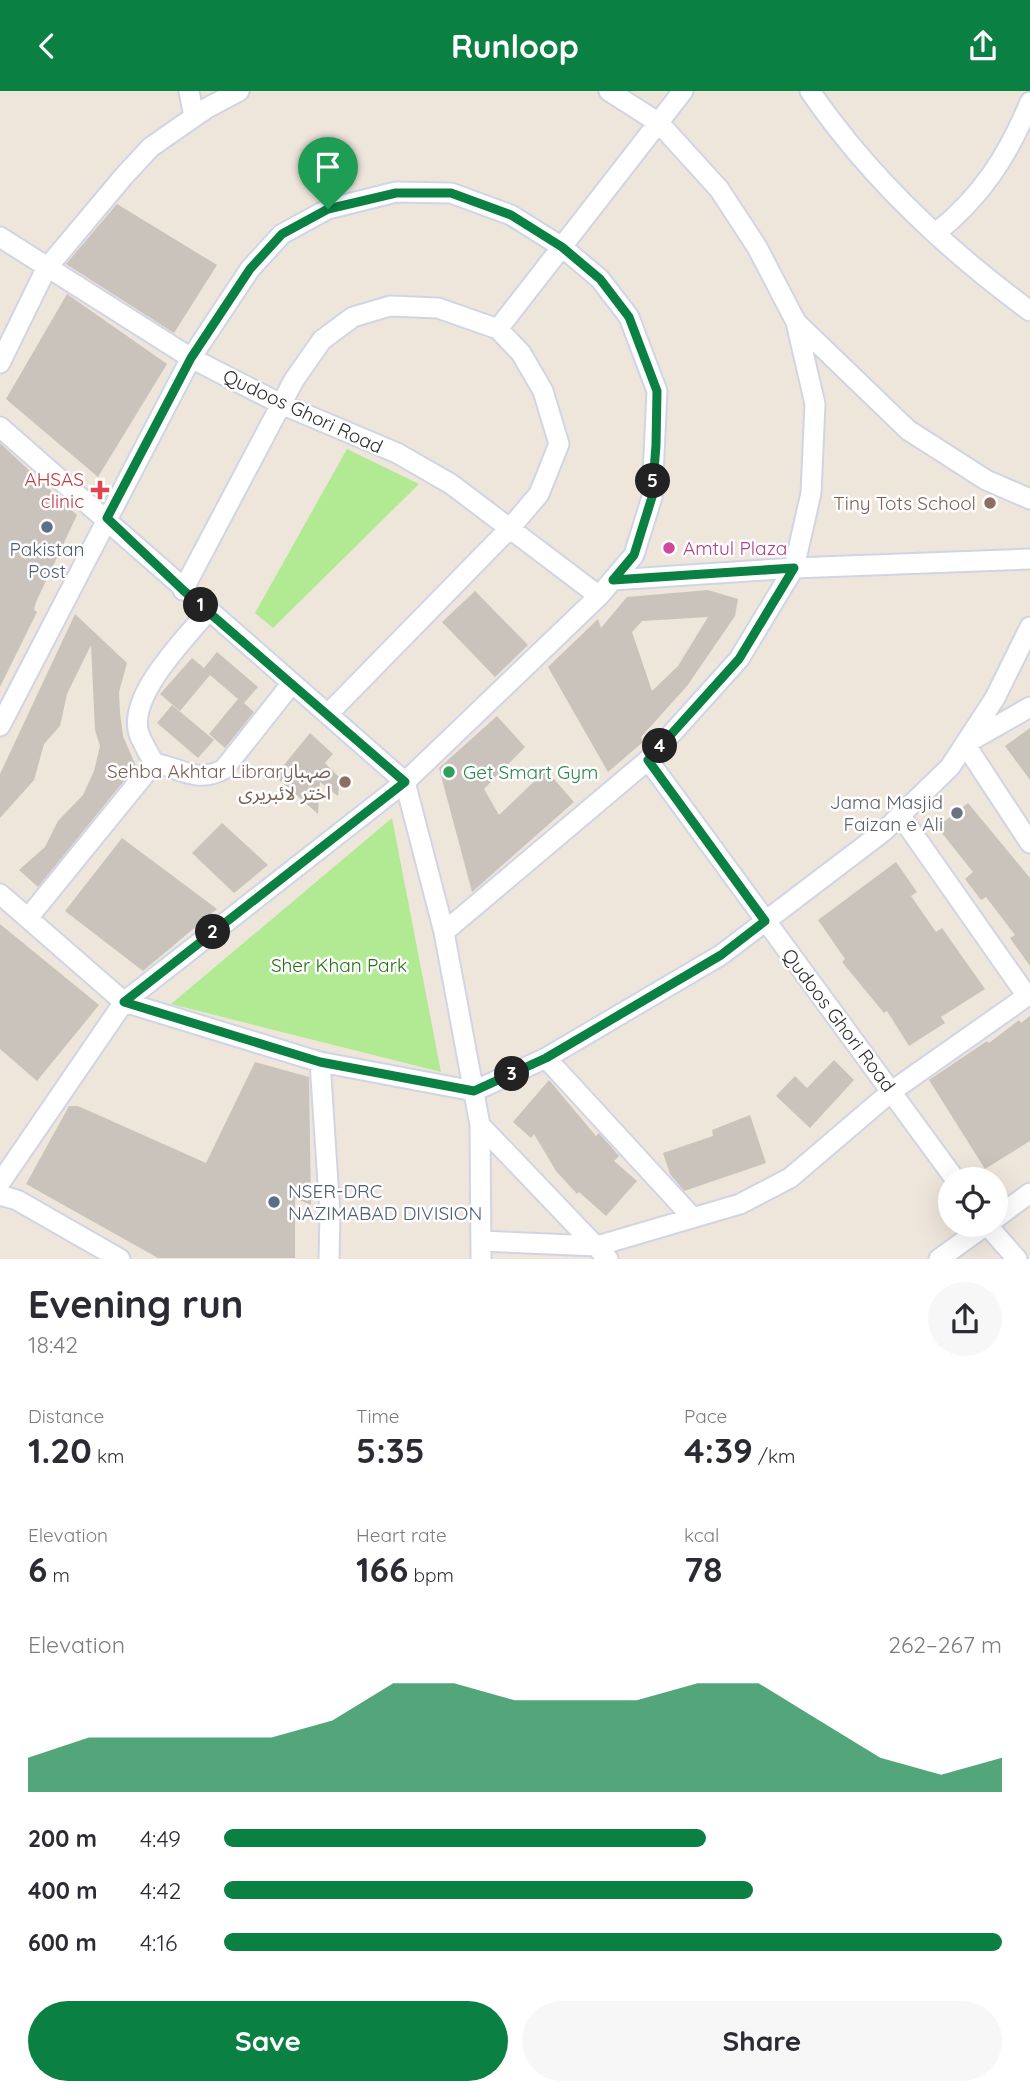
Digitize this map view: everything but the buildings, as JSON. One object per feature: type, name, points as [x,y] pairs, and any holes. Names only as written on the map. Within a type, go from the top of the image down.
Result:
[{"type":"street","points":[[189,91],[194,117]]},
{"type":"street","points":[[0,363],[46,269],[151,147],[194,117],[239,91]]},
{"type":"street","points":[[444,932],[648,760],[739,659],[794,568],[811,493],[815,404],[796,322],[757,247],[719,189],[659,123],[610,91]]},
{"type":"street","points":[[498,329],[683,91]]},
{"type":"street","points":[[810,91],[855,151],[936,233],[992,283],[1030,311]]},
{"type":"street","points":[[1025,91],[1030,96]]},
{"type":"street","points":[[936,233],[968,207],[994,171],[1015,141],[1030,102]]},
{"type":"street","points":[[0,726],[191,358],[250,269],[282,234],[328,209],[396,193],[451,193],[511,215],[562,247],[600,279],[629,317],[657,391],[652,497],[634,555],[599,596],[405,782],[124,1002],[0,1183]]},
{"type":"street","name":"Qudoos Ghori Road","points":[[0,237],[46,269],[191,358],[281,404],[397,453],[451,485],[511,527],[599,596]]},
{"type":"street","points":[[183,590],[281,404],[322,340],[353,317],[390,306],[438,308],[498,329],[521,352],[543,391],[559,444],[539,494],[511,527],[328,713]]},
{"type":"street","points":[[796,322],[908,430],[986,480],[1030,499]]},
{"type":"street","points":[[0,427],[405,782],[444,932],[481,1125],[481,1250],[602,1252],[693,1218],[740,1204],[790,1178],[892,1091],[1028,995],[900,815]]},
{"type":"street","points":[[613,580],[794,568],[1030,559]]},
{"type":"street","points":[[208,611],[153,680],[139,703],[138,732],[154,763],[195,777],[210,776],[224,769],[292,683]]},
{"type":"street","points":[[0,894],[124,1002],[320,1062],[474,1091],[546,1058],[721,955],[900,815],[950,767],[995,698],[1030,627]]},
{"type":"street","points":[[965,744],[1030,707]]},
{"type":"street","points":[[965,744],[1030,843]]},
{"type":"street","name":"Qudoos Ghori Road","points":[[648,760],[946,1167]]},
{"type":"street","points":[[28,918],[154,763]]},
{"type":"street","points":[[546,1058],[693,1218]]},
{"type":"street","points":[[320,1062],[330,1214],[328,1258]]},
{"type":"street","points":[[481,1125],[602,1252]]},
{"type":"street","points":[[1008,1209],[1030,1193]]},
{"type":"street","points":[[0,1195],[18,1200],[120,1258]]},
{"type":"street","points":[[939,1258],[969,1237]]},
{"type":"street","points":[[997,1237],[1017,1258]]},
{"type":"green space","points":[[347,449],[419,484],[273,628],[255,613]]},
{"type":"green space","name":"Sher Khan Park","points":[[392,818],[441,1072],[171,1004]]},
{"type":"place","name":"AHSAS clinic","points":[[100,490]]},
{"type":"place","name":"Tiny Tots School","points":[[990,503]]},
{"type":"place","name":"Pakistan Post","points":[[47,527]]},
{"type":"place","name":"Amtul Plaza","points":[[669,548]]},
{"type":"place","name":"Get Smart Gym","points":[[449,772]]},
{"type":"place","name":"Sehba Akhtar Libraryصہبا اختر لائبریری","points":[[345,782]]},
{"type":"place","name":"Jama Masjid Faizan e Ali","points":[[957,813]]},
{"type":"place","name":"NSER-DRC NAZIMABAD DIVISION","points":[[274,1202]]},
{"type":"route","points":[[396,193],[451,193],[511,215],[562,247],[600,279],[629,317],[645,351],[657,391],[652,497],[634,555],[613,580],[794,568],[739,659],[648,760],[765,921],[721,955],[546,1058],[474,1091],[320,1062],[124,1002],[405,782],[183,590],[107,518],[191,358],[250,269],[282,234],[328,209],[396,193]]}]
